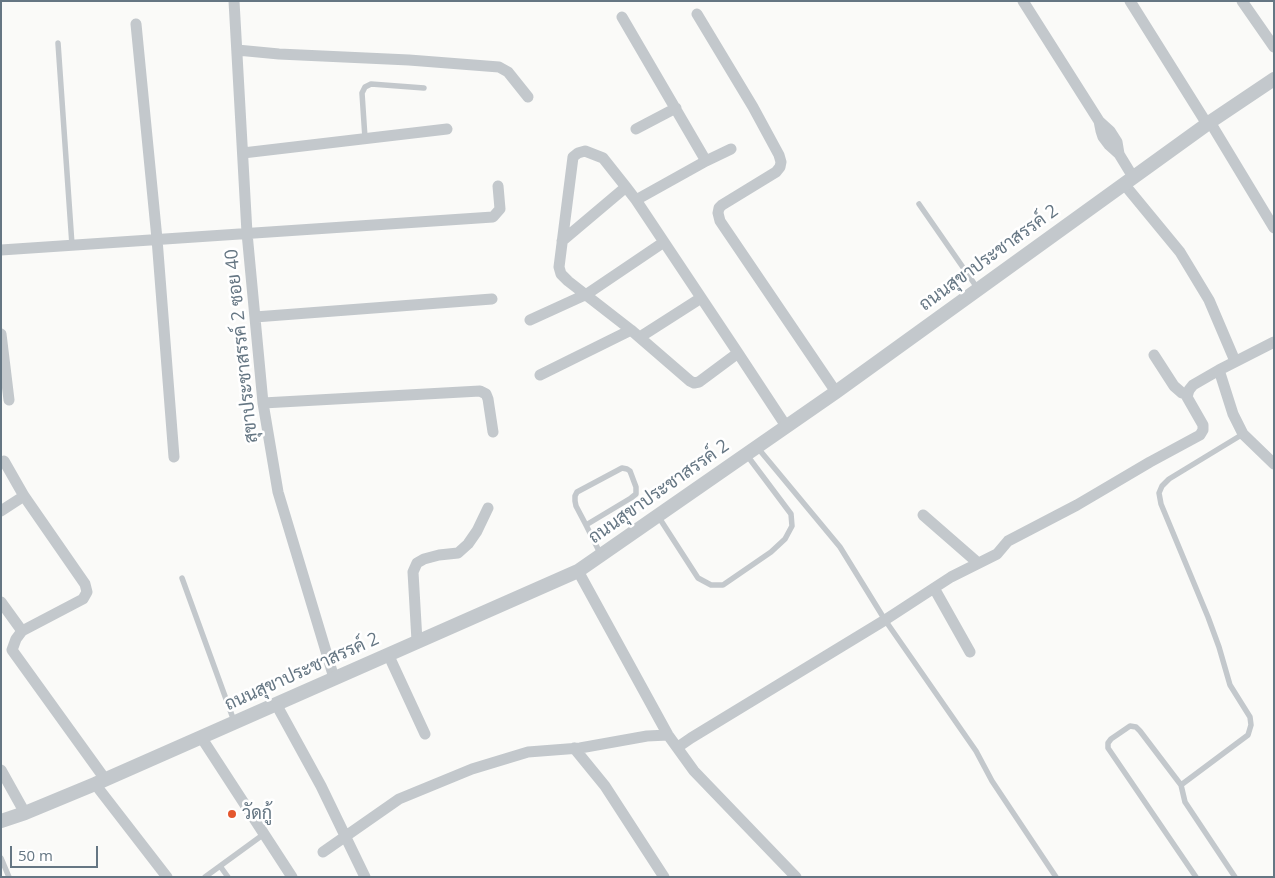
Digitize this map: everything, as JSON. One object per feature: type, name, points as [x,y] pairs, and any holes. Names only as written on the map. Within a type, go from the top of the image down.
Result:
[{"type":"street","name":"สุขาประชาสรรค์ 2 ซอย 40","points":[[234,1],[247,233],[264,402],[278,492],[334,678]]},
{"type":"street","points":[[1023,1],[1099,120],[1100,131],[1103,137],[1119,154],[1128,181],[1180,252],[1209,300],[1235,361]]},
{"type":"street","points":[[1130,1],[1274,228]]},
{"type":"street","points":[[1242,1],[1274,47]]},
{"type":"street","points":[[697,14],[753,107],[781,162],[776,172],[722,205],[718,213],[720,221],[836,392]]},
{"type":"street","points":[[622,17],[706,161]]},
{"type":"street","points":[[136,24],[157,239],[174,457]]},
{"type":"street","points":[[237,50],[499,67],[508,72],[528,97]]},
{"type":"street","name":"ถนนสุขาประชาสรรค์ 2","points":[[1,821],[100,782],[578,570],[836,392],[1208,123],[1274,79]]},
{"type":"street","points":[[636,128],[676,108]]},
{"type":"street","points":[[243,153],[447,129]]},
{"type":"street","points":[[636,200],[731,149]]},
{"type":"street","points":[[738,353],[694,383],[561,274],[559,267],[573,157],[585,151],[603,158],[626,187],[636,200],[738,353],[786,426]]},
{"type":"street","points":[[1,250],[493,217],[500,209],[498,186]]},
{"type":"street","points":[[562,240],[626,187]]},
{"type":"street","points":[[530,320],[587,294],[664,242]]},
{"type":"street","points":[[540,375],[635,333],[701,298]]},
{"type":"street","points":[[255,317],[492,299]]},
{"type":"street","points":[[1,334],[9,400]]},
{"type":"street","points":[[678,747],[885,620],[951,576],[997,554],[1008,541],[1077,506],[1150,462],[1200,435],[1203,425],[1187,395],[1193,385],[1235,361],[1274,342]]},
{"type":"street","points":[[1154,355],[1174,386],[1187,395]]},
{"type":"street","points":[[1219,370],[1233,414],[1243,434],[1274,464]]},
{"type":"street","points":[[264,402],[480,391],[486,394],[488,400],[492,432]]},
{"type":"street","points":[[4,461],[24,496],[84,584],[87,592],[83,599],[22,631],[16,639],[12,650],[100,782],[167,877]]},
{"type":"street","points":[[1,511],[24,496]]},
{"type":"street","points":[[417,641],[413,572],[417,563],[439,555],[458,553],[468,544],[477,531],[488,508]]},
{"type":"street","points":[[923,515],[978,563]]},
{"type":"street","points":[[578,570],[668,734],[694,771],[796,877]]},
{"type":"street","points":[[934,588],[970,652]]},
{"type":"street","points":[[1,602],[22,631]]},
{"type":"street","points":[[388,654],[425,734]]},
{"type":"street","points":[[276,704],[321,786],[365,877]]},
{"type":"street","points":[[324,852],[399,799],[472,769],[528,752],[574,748],[668,734]]},
{"type":"street","points":[[201,737],[292,877]]},
{"type":"street","points":[[574,748],[605,786],[664,877]]},
{"type":"street","points":[[1,770],[25,813]]},
{"type":"lane","points":[[58,43],[72,245]]},
{"type":"lane","points":[[365,138],[362,93],[365,87],[371,84],[424,88]]},
{"type":"lane","points":[[919,204],[978,289]]},
{"type":"lane","points":[[1180,785],[1248,734],[1252,724],[1250,717],[1230,685],[1208,617],[1161,504],[1159,493],[1162,486],[1169,479],[1243,434]]},
{"type":"lane","points":[[658,516],[698,578],[711,585],[723,586],[778,546],[785,539],[792,526],[791,514],[751,451]]},
{"type":"lane","points":[[751,451],[840,546],[885,620],[976,751],[992,780],[1056,877]]},
{"type":"lane","points":[[586,525],[636,494],[636,487],[630,471],[622,468],[577,492],[575,496],[575,501],[586,525],[601,555]]},
{"type":"lane","points":[[182,578],[234,722]]},
{"type":"lane","points":[[1196,877],[1108,748],[1108,743],[1111,739],[1130,726],[1136,727],[1180,785],[1185,802],[1235,877]]},
{"type":"lane","points":[[204,877],[264,834]]},
{"type":"lane","points":[[1,858],[9,877]]},
{"type":"lane","points":[[220,866],[228,877]]},
{"type":"place","name":"วัดกู้","points":[[232,814]]}]
